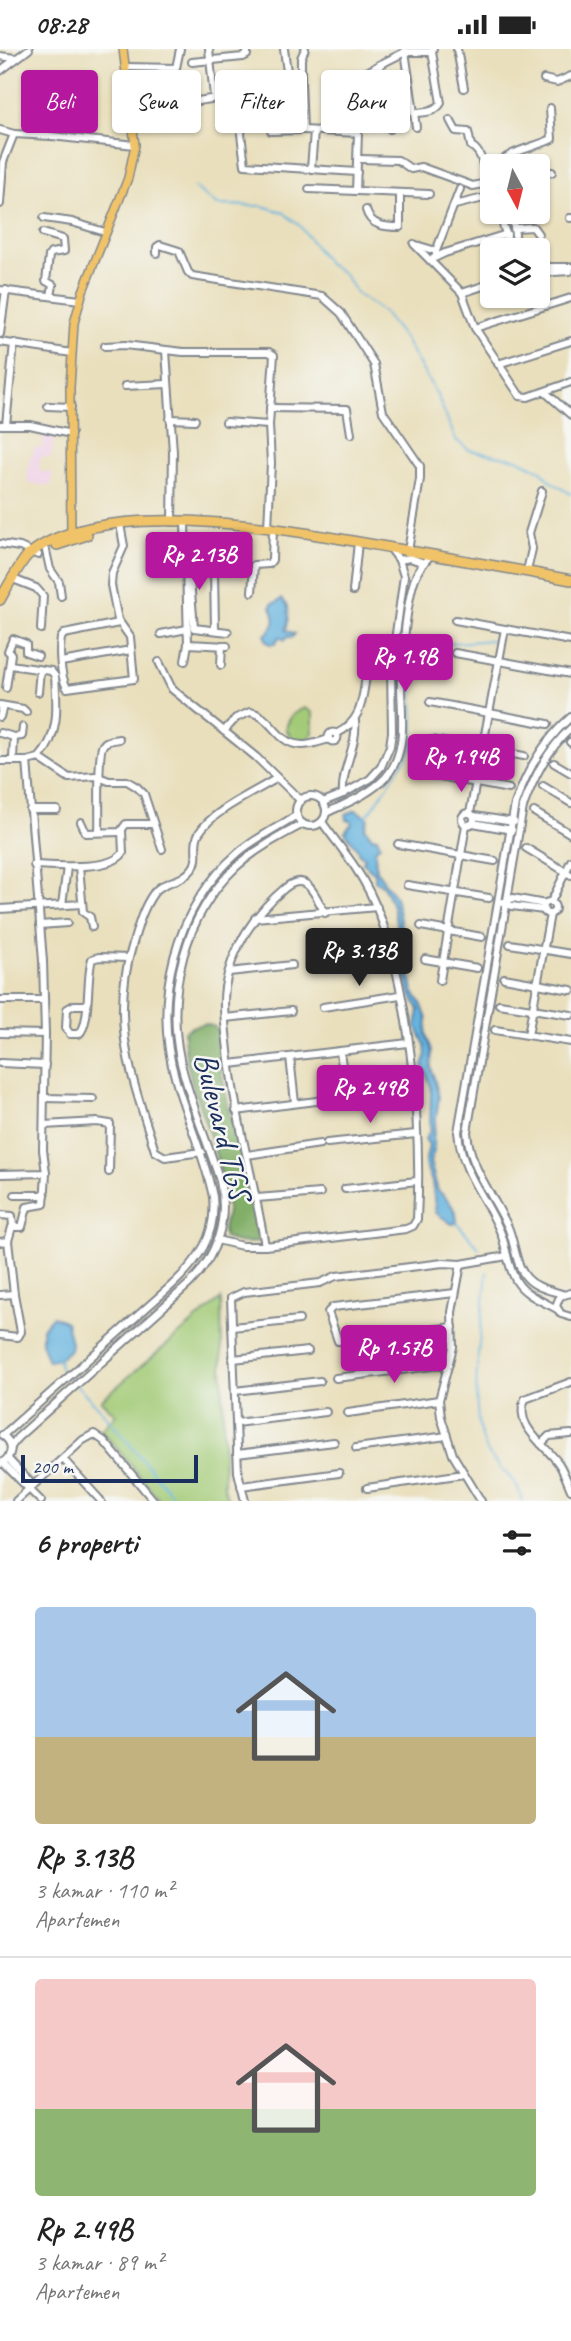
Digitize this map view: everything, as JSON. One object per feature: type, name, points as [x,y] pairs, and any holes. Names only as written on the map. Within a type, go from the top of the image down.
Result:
[{"type":"highway","points":[[0,600],[26,557],[71,536],[119,525],[185,521],[218,521],[271,528],[571,580]]},
{"type":"main road","points":[[123,49],[126,68]]},
{"type":"main road","points":[[71,536],[72,353],[79,300],[128,178],[135,145],[134,133]]},
{"type":"street","points":[[0,71],[29,49]]},
{"type":"street","points":[[126,68],[176,68],[180,49]]},
{"type":"street","points":[[201,99],[214,97],[209,49]]},
{"type":"street","points":[[192,62],[245,57],[247,49]]},
{"type":"street","points":[[284,49],[287,70]]},
{"type":"street","points":[[301,70],[301,55],[305,49]]},
{"type":"street","points":[[457,49],[464,88]]},
{"type":"street","points":[[405,50],[416,127]]},
{"type":"street","points":[[371,70],[405,50],[433,50],[441,103],[438,108],[429,112],[414,113]]},
{"type":"street","points":[[0,57],[15,58]]},
{"type":"street","points":[[379,65],[380,70]]},
{"type":"street","points":[[544,79],[557,82],[571,76]]},
{"type":"street","points":[[516,154],[552,139],[550,108]]},
{"type":"street","points":[[450,120],[456,131],[467,131],[471,146],[477,149],[480,155]]},
{"type":"street","points":[[0,130],[14,134],[135,145]]},
{"type":"street","points":[[307,131],[356,132],[359,159],[356,191]]},
{"type":"street","points":[[312,169],[314,132]]},
{"type":"street","points":[[241,133],[245,165],[357,172]]},
{"type":"street","points":[[0,204],[5,154],[14,134]]},
{"type":"street","points":[[359,159],[398,160],[411,169],[423,168],[470,186],[480,184]]},
{"type":"street","points":[[309,188],[429,194]]},
{"type":"street","points":[[434,256],[460,189]]},
{"type":"street","points":[[366,210],[369,218],[377,224],[400,227],[400,193]]},
{"type":"street","points":[[455,205],[480,199]]},
{"type":"street","points":[[44,218],[72,222],[105,232]]},
{"type":"street","points":[[503,224],[507,238]]},
{"type":"street","points":[[515,224],[516,238]]},
{"type":"street","points":[[516,228],[533,227],[538,234]]},
{"type":"street","points":[[43,233],[62,237],[64,242],[64,251],[51,253],[49,256],[46,281],[53,285],[51,296]]},
{"type":"street","points":[[434,256],[506,235]]},
{"type":"street","points":[[157,253],[157,247],[160,245],[179,251],[192,276],[323,296],[341,313],[374,364],[383,412],[420,466],[408,551]]},
{"type":"street","points":[[434,256],[462,293],[475,328],[520,396],[526,397],[571,383]]},
{"type":"street","points":[[550,268],[571,269]]},
{"type":"street","points":[[550,271],[571,269]]},
{"type":"street","points":[[462,293],[480,286]]},
{"type":"street","points":[[0,334],[3,290],[79,300]]},
{"type":"street","points":[[475,328],[571,298]]},
{"type":"street","points":[[498,364],[571,341]]},
{"type":"street","points":[[0,342],[72,353]]},
{"type":"street","points":[[14,343],[3,425],[30,425],[71,434]]},
{"type":"street","points":[[105,346],[125,345],[166,351],[272,353],[275,361],[269,425],[272,560],[269,564],[254,565],[252,593]]},
{"type":"street","points":[[166,351],[173,452],[172,522]]},
{"type":"street","points":[[125,386],[167,384]]},
{"type":"street","points":[[545,392],[571,415]]},
{"type":"street","points":[[48,406],[71,407]]},
{"type":"street","points":[[270,408],[347,409],[351,434]]},
{"type":"street","points":[[170,419],[195,420]]},
{"type":"street","points":[[226,422],[269,425]]},
{"type":"street","points":[[527,571],[533,549],[529,533],[542,491]]},
{"type":"street","points":[[185,521],[185,554],[194,628],[228,632]]},
{"type":"street","points":[[119,525],[124,545],[112,573],[111,585],[119,623],[130,637],[135,676],[131,680],[67,688],[61,662],[60,642],[64,634],[119,623]]},
{"type":"street","points":[[353,591],[358,542]]},
{"type":"street","points":[[0,544],[39,552],[58,582],[61,596]]},
{"type":"street","points":[[323,802],[343,795],[376,773],[385,761],[390,746],[393,653],[404,576],[399,560],[390,548]]},
{"type":"street","points":[[326,813],[323,802],[315,797],[301,801],[296,810],[303,824],[313,826],[322,822],[326,813],[367,792],[385,778],[395,763],[402,733],[401,678],[409,607],[415,577],[432,554]]},
{"type":"street","points":[[399,560],[410,558],[424,563]]},
{"type":"street","points":[[185,661],[188,644],[188,569]]},
{"type":"street","points":[[188,569],[214,571],[215,629]]},
{"type":"street","points":[[404,576],[415,577]]},
{"type":"street","points":[[13,579],[36,589],[43,596],[41,629]]},
{"type":"street","points":[[400,604],[409,607]]},
{"type":"street","points":[[456,620],[571,641]]},
{"type":"street","points":[[396,628],[406,628]]},
{"type":"street","points":[[161,634],[187,629]]},
{"type":"street","points":[[440,980],[461,855],[471,819],[505,629]]},
{"type":"street","points":[[8,650],[15,639],[26,644],[27,652],[38,656]]},
{"type":"street","points":[[188,644],[225,646],[220,666]]},
{"type":"street","points":[[0,647],[11,653],[6,688]]},
{"type":"street","points":[[61,662],[131,650]]},
{"type":"street","points":[[343,795],[355,721],[372,656],[378,652],[393,653]]},
{"type":"street","points":[[455,653],[571,674]]},
{"type":"street","points":[[159,662],[172,689],[256,757],[301,801]]},
{"type":"street","points":[[0,761],[39,758],[49,743],[57,716],[54,674],[10,665]]},
{"type":"street","points":[[38,692],[40,670]]},
{"type":"street","points":[[430,702],[548,724]]},
{"type":"street","points":[[0,717],[2,705],[26,712]]},
{"type":"street","points":[[224,731],[236,718],[250,712],[262,716],[292,743],[307,744],[328,739],[333,742],[355,721]]},
{"type":"street","points":[[570,1318],[529,1294],[517,1283],[506,1256],[501,1233],[462,1159],[458,1132],[510,826],[522,784],[530,768],[540,751],[571,717]]},
{"type":"street","points":[[0,733],[22,736],[23,727]]},
{"type":"street","points":[[568,1292],[536,1285],[525,1277],[509,1230],[476,1170],[467,1132],[523,807],[538,771],[559,739],[571,728]]},
{"type":"street","points":[[13,760],[15,737]]},
{"type":"street","points":[[336,737],[351,747]]},
{"type":"street","points":[[99,832],[98,776],[103,745],[119,739]]},
{"type":"street","points":[[432,740],[524,756]]},
{"type":"street","points":[[39,758],[69,778],[98,776],[137,787],[144,795],[162,849]]},
{"type":"street","points":[[13,1226],[22,1227],[27,1207],[43,1205],[46,1173],[45,1034],[40,925],[27,761]]},
{"type":"street","points":[[554,763],[571,773]]},
{"type":"street","points":[[418,772],[509,789]]},
{"type":"street","points":[[209,1150],[166,1157],[159,1156],[155,1151],[124,1048],[123,990],[128,957],[143,912],[155,890],[182,879],[195,866],[196,839],[200,832],[227,809],[276,778]]},
{"type":"street","points":[[543,786],[571,803]]},
{"type":"street","points":[[30,810],[57,810]]},
{"type":"street","points":[[534,812],[571,834]]},
{"type":"street","name":"Bulevard TGS","points":[[1,1435],[190,1269],[208,1241],[214,1204],[210,1181],[175,1078],[168,1034],[169,976],[179,939],[192,910],[213,879],[239,852],[297,815]]},
{"type":"street","points":[[471,819],[518,827]]},
{"type":"street","points":[[81,822],[84,832],[122,831]]},
{"type":"street","points":[[208,1241],[218,1239],[236,1246],[265,1246],[410,1227],[416,1219],[416,1134],[408,1044],[392,953],[377,907],[356,867],[322,822]]},
{"type":"street","points":[[34,865],[67,867],[119,859],[123,853],[124,824],[152,824]]},
{"type":"street","name":"Bulevard TGS","points":[[11,1447],[17,1438],[78,1381],[196,1277],[211,1255],[223,1221],[223,1200],[184,1074],[175,1007],[181,967],[199,915],[219,886],[238,865],[270,842],[303,824]]},
{"type":"street","points":[[398,844],[495,861]]},
{"type":"street","points":[[526,848],[568,874]]},
{"type":"street","points":[[528,1035],[543,949],[547,908],[568,874],[571,861]]},
{"type":"street","points":[[79,866],[83,914],[90,917],[92,927]]},
{"type":"street","points":[[62,905],[67,867]]},
{"type":"street","points":[[265,1246],[257,1198],[236,1111],[224,1000],[229,972],[234,955],[255,918],[281,891],[294,882],[307,884],[325,913]]},
{"type":"street","points":[[407,885],[489,898]]},
{"type":"street","points":[[497,901],[512,906],[547,908]]},
{"type":"street","points":[[0,909],[82,904]]},
{"type":"street","points":[[255,918],[377,907]]},
{"type":"street","points":[[40,925],[67,923]]},
{"type":"street","points":[[421,926],[482,937]]},
{"type":"street","points":[[510,944],[571,954]]},
{"type":"street","points":[[312,961],[392,953]]},
{"type":"street","points":[[86,1005],[67,1009],[66,1028],[70,1034],[84,1030],[92,959],[128,957]]},
{"type":"street","points":[[425,959],[477,968]]},
{"type":"street","points":[[229,972],[292,965]]},
{"type":"street","points":[[504,978],[571,990]]},
{"type":"street","points":[[323,1007],[400,995]]},
{"type":"street","points":[[0,1000],[43,1000]]},
{"type":"street","points":[[499,1004],[571,1015]]},
{"type":"street","points":[[225,1018],[291,1011]]},
{"type":"street","points":[[495,1030],[571,1042]]},
{"type":"street","points":[[0,1033],[45,1034]]},
{"type":"street","points":[[168,1034],[177,1033]]},
{"type":"street","points":[[230,1064],[408,1044]]},
{"type":"street","points":[[340,1051],[346,1096]]},
{"type":"street","points":[[289,1057],[295,1103]]},
{"type":"street","points":[[0,1063],[45,1065]]},
{"type":"street","points":[[236,1111],[412,1089]]},
{"type":"street","points":[[44,1098],[93,1099]]},
{"type":"street","points":[[44,1125],[97,1122],[110,1124],[109,1173]]},
{"type":"street","points":[[247,1155],[416,1134]]},
{"type":"street","points":[[0,1174],[46,1173]]},
{"type":"street","points":[[345,1189],[417,1181]]},
{"type":"street","points":[[257,1198],[320,1193]]},
{"type":"street","points":[[15,1195],[45,1195]]},
{"type":"street","points":[[0,1215],[12,1216],[13,1226],[8,1241],[21,1335],[0,1335]]},
{"type":"street","points":[[0,1242],[8,1241]]},
{"type":"street","points":[[244,1501],[237,1454],[231,1298],[244,1291],[320,1283],[336,1276],[443,1263],[461,1264],[516,1253]]},
{"type":"street","points":[[0,1258],[10,1256]]},
{"type":"street","points":[[461,1264],[452,1312],[453,1347],[439,1401],[453,1455],[481,1501]]},
{"type":"street","points":[[557,1309],[558,1299],[568,1292]]},
{"type":"street","points":[[453,1327],[338,1341],[328,1312],[333,1307],[455,1293]]},
{"type":"street","points":[[0,1295],[14,1294]]},
{"type":"street","points":[[232,1327],[299,1320]]},
{"type":"street","points":[[233,1359],[308,1351]]},
{"type":"street","points":[[336,1378],[449,1364]]},
{"type":"street","points":[[71,1375],[78,1381]]},
{"type":"street","points":[[235,1391],[320,1381]]},
{"type":"street","points":[[571,1382],[526,1399],[522,1406],[531,1434],[561,1467],[571,1490]]},
{"type":"street","points":[[348,1413],[439,1401]]},
{"type":"street","points":[[236,1423],[326,1412]]},
{"type":"street","points":[[541,1444],[549,1436],[571,1434]]},
{"type":"street","points":[[1,1435],[9,1441],[11,1447],[4,1462],[41,1501]]},
{"type":"street","points":[[16,1501],[87,1437],[97,1435],[154,1501]]},
{"type":"street","points":[[356,1448],[447,1436]]},
{"type":"street","points":[[237,1454],[334,1442]]},
{"type":"street","points":[[63,1459],[101,1501]]},
{"type":"street","points":[[241,1486],[339,1473]]},
{"type":"street","points":[[367,1488],[464,1474]]},
{"type":"shaded area","points":[[44,431],[55,432],[51,458],[41,457],[39,471],[53,473],[51,486],[27,483],[30,455],[33,455],[34,447],[42,448]]},
{"type":"green space","points":[[305,708],[313,713],[313,733],[307,740],[292,739],[286,729],[290,718]]},
{"type":"green space","points":[[206,1024],[215,1027],[218,1032],[221,1070],[259,1241],[255,1242],[233,1241],[223,1235],[227,1208],[225,1194],[185,1050],[184,1031]]},
{"type":"green space","points":[[221,1299],[224,1487],[228,1501],[161,1501],[101,1430],[116,1415],[101,1400]]},
{"type":"water","points":[[282,599],[288,606],[286,630],[295,634],[285,640],[279,637],[275,644],[270,644],[265,635],[274,622],[271,607]]},
{"type":"water","points":[[356,810],[368,818],[365,828],[373,838],[377,837],[380,845],[375,850],[376,870],[395,897],[413,991],[427,1019],[426,1034],[432,1051],[431,1067],[439,1097],[433,1138],[434,1151],[430,1162],[438,1191],[451,1205],[457,1223],[452,1224],[436,1213],[432,1182],[425,1164],[429,1145],[425,1139],[430,1131],[431,1087],[423,1066],[425,1045],[416,1026],[419,1010],[408,989],[393,906],[383,886],[375,880],[375,873],[363,863],[365,858],[358,853],[345,832],[352,823],[347,820],[346,814]]},
{"type":"water","points":[[53,1316],[66,1322],[71,1343],[70,1350],[59,1359],[48,1361],[42,1345],[42,1328]]},
{"type":"waterway","points":[[194,187],[217,205],[262,206],[283,212],[300,226],[328,264],[343,273],[357,294],[383,312],[405,340],[437,395],[456,440],[469,450],[517,459],[540,470],[553,483],[571,494]]},
{"type":"waterway","points":[[366,816],[412,749],[413,684],[418,646],[492,640]]},
{"type":"waterway","points":[[457,1223],[479,1248]]},
{"type":"waterway","points":[[487,1272],[476,1382],[479,1426],[488,1452],[516,1485],[522,1501]]},
{"type":"waterway","points":[[59,1359],[60,1368],[100,1409],[177,1501]]}]
